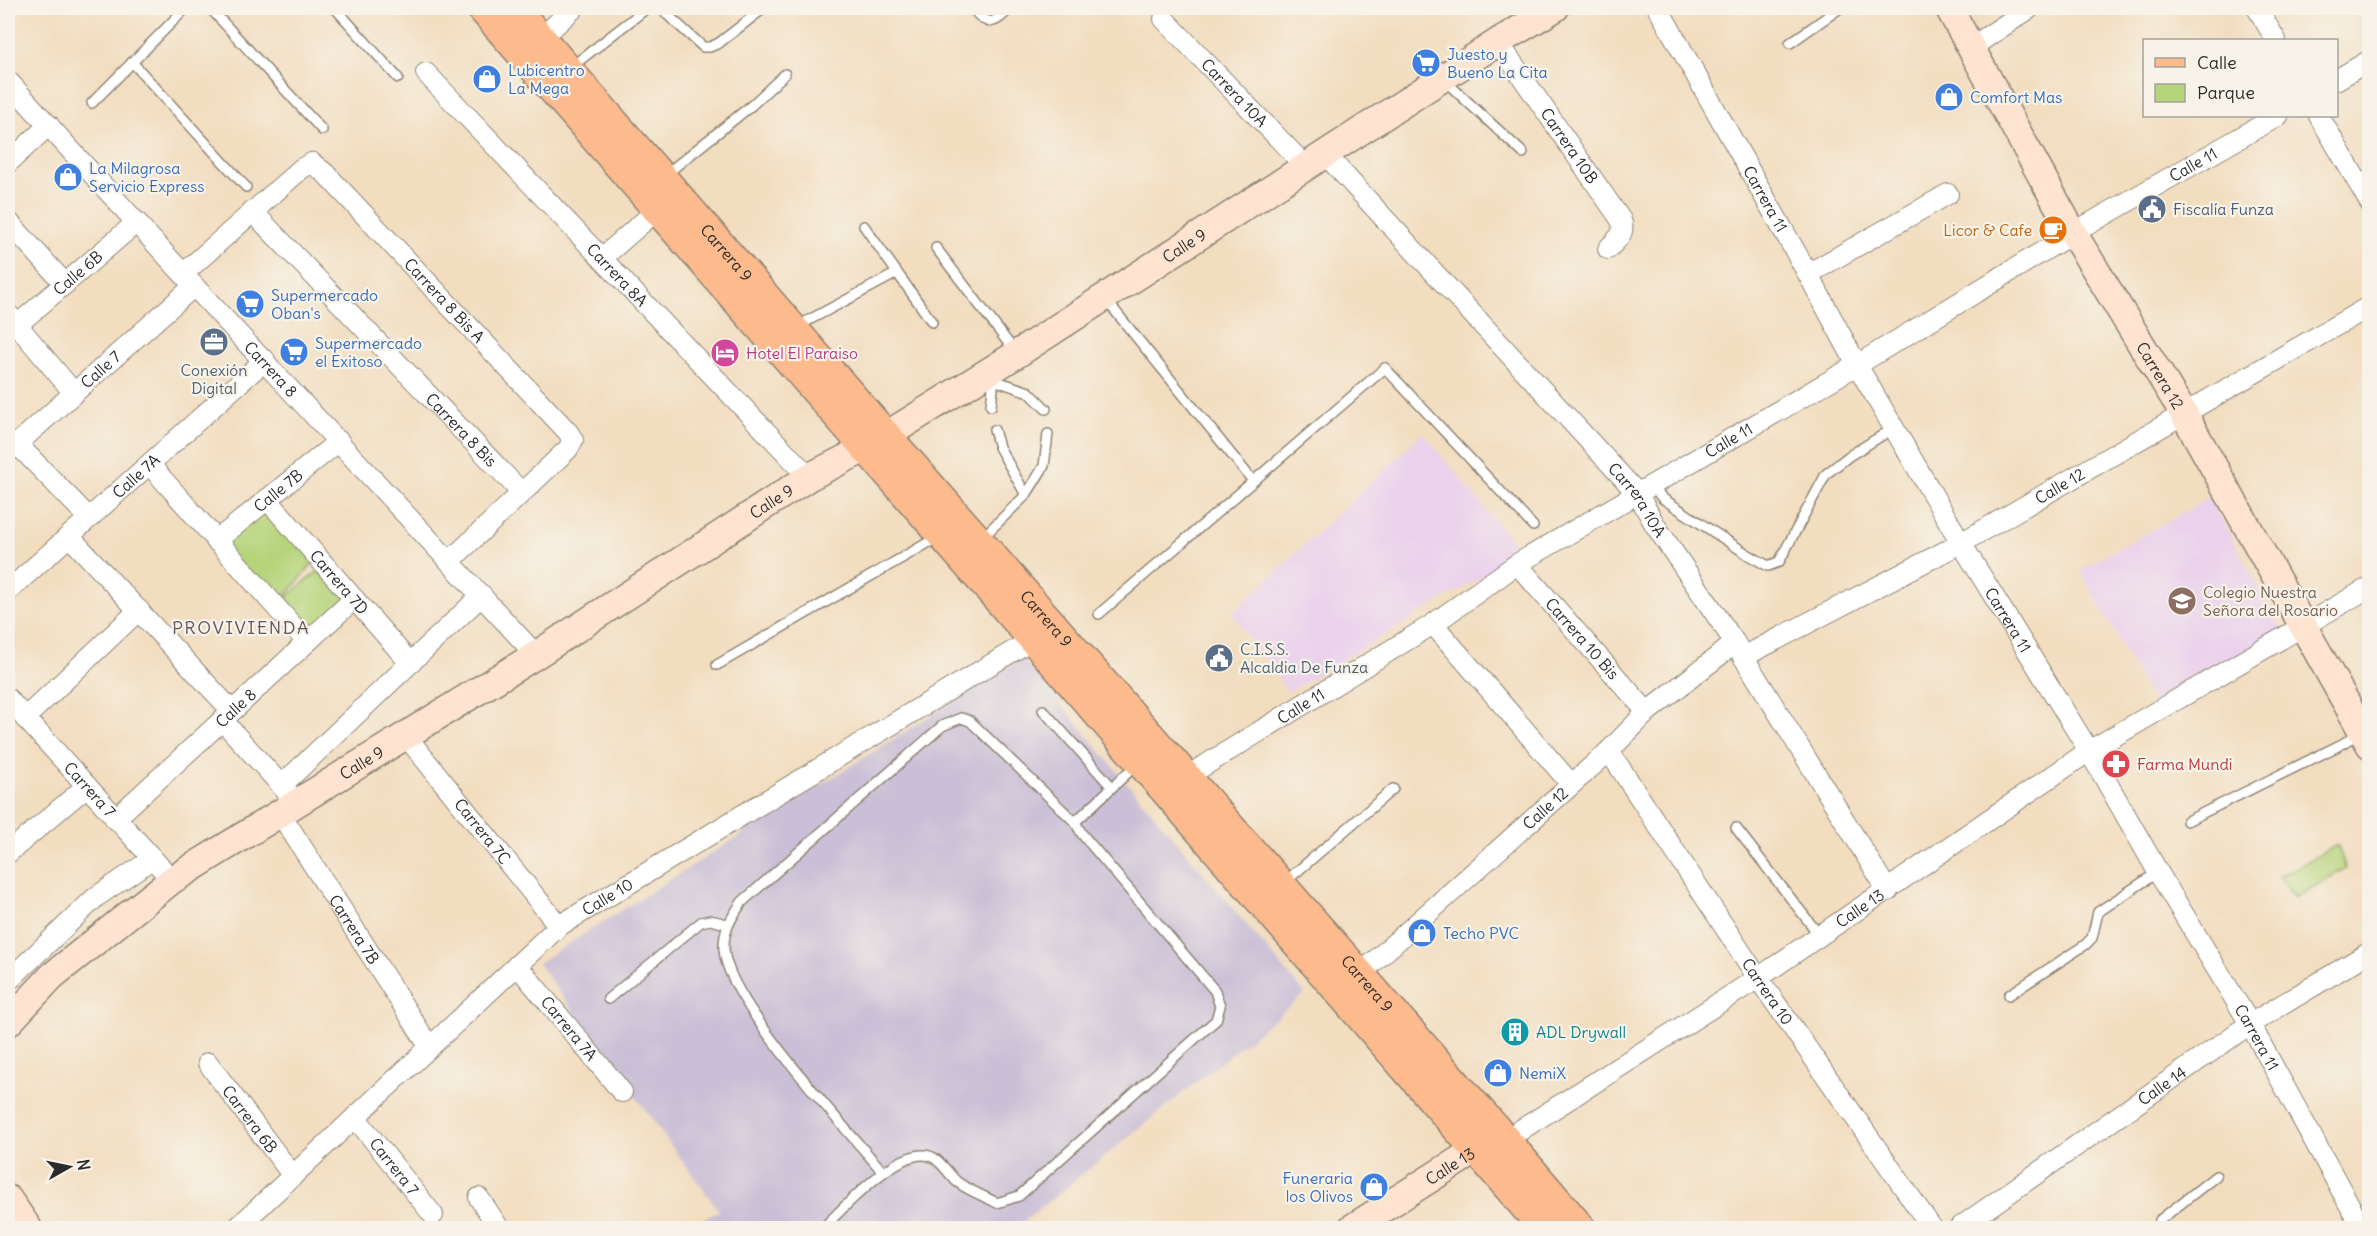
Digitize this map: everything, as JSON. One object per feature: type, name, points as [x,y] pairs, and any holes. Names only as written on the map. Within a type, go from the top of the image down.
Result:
[{"type":"main road","name":"Carrera 9","points":[[482,8],[658,209],[876,442],[979,542],[1580,1228]]},
{"type":"main road","name":"Carrera 9","points":[[514,8],[793,329],[942,535],[1544,1228]]},
{"type":"main road","name":"Carrera 12","points":[[1949,8],[2073,233],[2184,414],[2366,738]]},
{"type":"main road","name":"Calle 9","points":[[8,1023],[52,976],[172,880],[286,801],[406,735],[536,655],[809,477],[988,378],[1017,354],[1105,299],[1545,10]]},
{"type":"main road","name":"Calle 13","points":[[1366,1223],[1476,1149],[1505,1140]]},
{"type":"main road","points":[[9,1205],[28,1228]]},
{"type":"street","points":[[541,38],[574,8]]},
{"type":"street","name":"Carrera 11","points":[[1658,8],[1857,365],[1961,543],[2089,751],[2158,872],[2250,1024],[2362,1228]]},
{"type":"street","points":[[1972,47],[2030,8]]},
{"type":"street","points":[[2257,8],[2275,39]]},
{"type":"street","name":"Carrera 10A","points":[[1164,20],[1316,161],[1645,490],[1655,525],[1739,650],[1888,891]]},
{"type":"street","name":"Carrera 10B","points":[[1498,42],[1621,220],[1622,235],[1608,249]]},
{"type":"street","points":[[2338,79],[2370,60]]},
{"type":"street","name":"Carrera 8A","points":[[426,73],[809,477]]},
{"type":"street","name":"Carrera 8","points":[[8,81],[536,655]]},
{"type":"street","name":"Calle 11","points":[[1186,777],[1433,624],[1517,564],[1857,365],[2073,233],[2276,117]]},
{"type":"street","points":[[2320,117],[2370,203]]},
{"type":"street","points":[[8,163],[49,125]]},
{"type":"street","name":"Calle 7","points":[[12,448],[74,393],[189,280],[252,211],[302,168],[312,163]]},
{"type":"street","name":"Carrera 8 Bis A","points":[[312,163],[326,174],[568,432],[573,440],[568,449],[522,493]]},
{"type":"street","points":[[1808,274],[1948,194]]},
{"type":"street","points":[[602,258],[658,209]]},
{"type":"street","name":"Carrera 8 Bis","points":[[252,211],[522,493]]},
{"type":"street","points":[[8,222],[65,284]]},
{"type":"street","name":"Calle 6B","points":[[12,320],[65,284],[136,222]]},
{"type":"street","name":"Calle 12","points":[[1359,975],[1570,784],[1610,751],[1647,712],[1739,650],[1961,543],[2370,306]]},
{"type":"street","points":[[12,320],[74,393]]},
{"type":"street","name":"Calle 7A","points":[[8,591],[265,360]]},
{"type":"street","name":"Calle 7B","points":[[216,541],[339,441]]},
{"type":"street","points":[[12,448],[88,518]]},
{"type":"street","points":[[150,465],[307,642]]},
{"type":"street","points":[[450,561],[522,493]]},
{"type":"street","name":"Carrera 7D","points":[[267,499],[410,663]]},
{"type":"street","name":"Carrera 7B","points":[[69,536],[139,610],[227,716],[286,801],[429,1046]]},
{"type":"street","name":"Carrera 10 Bis","points":[[1517,564],[1647,712]]},
{"type":"street","name":"Calle 13","points":[[1505,1140],[1758,978],[2089,751],[2370,587]]},
{"type":"street","points":[[286,801],[410,663],[482,595]]},
{"type":"street","name":"Calle 8","points":[[115,819],[354,599]]},
{"type":"street","points":[[25,718],[139,610]]},
{"type":"street","points":[[1433,624],[1570,784]]},
{"type":"street","name":"Calle 10","points":[[237,1228],[559,926],[1033,639]]},
{"type":"street","name":"Carrera 7","points":[[8,699],[172,880]]},
{"type":"street","name":"Carrera 7C","points":[[406,735],[559,926]]},
{"type":"street","name":"Carrera 10","points":[[1610,751],[1758,978],[1932,1228]]},
{"type":"street","points":[[8,853],[87,786]]},
{"type":"street","points":[[8,981],[96,897],[152,859]]},
{"type":"street","name":"Calle 14","points":[[1959,1228],[2250,1024],[2370,952]]},
{"type":"street","name":"Carrera 7A","points":[[517,965],[622,1092]]},
{"type":"street","name":"Carrera 6B","points":[[208,1063],[293,1176]]},
{"type":"street","name":"Carrera 7","points":[[355,1117],[433,1215]]},
{"type":"street","points":[[479,1198],[499,1228]]},
{"type":"lane","points":[[92,103],[186,8],[190,8]]},
{"type":"lane","points":[[210,8],[322,130]]},
{"type":"lane","points":[[335,8],[398,78]]},
{"type":"lane","points":[[568,69],[647,8]]},
{"type":"lane","points":[[660,8],[702,46],[710,46],[719,43],[764,8]]},
{"type":"lane","points":[[972,8],[983,21],[990,22],[1000,18],[1011,8]]},
{"type":"lane","points":[[1790,43],[1840,8]]},
{"type":"lane","points":[[132,62],[246,187]]},
{"type":"lane","points":[[662,178],[752,105],[785,74]]},
{"type":"lane","points":[[1443,78],[1452,89],[1523,153]]},
{"type":"lane","points":[[864,226],[932,322]]},
{"type":"lane","points":[[936,248],[1017,354]]},
{"type":"lane","points":[[793,329],[897,273]]},
{"type":"lane","points":[[1105,299],[1253,481]]},
{"type":"lane","points":[[1099,614],[1385,368],[1533,526]]},
{"type":"lane","points":[[991,406],[988,378],[1029,392],[1046,409]]},
{"type":"lane","points":[[1645,490],[1662,498],[1768,566],[1779,562],[1826,474],[1849,456],[1894,429]]},
{"type":"lane","points":[[994,430],[999,447],[1026,495]]},
{"type":"lane","points":[[979,542],[1026,495],[1044,466],[1048,434]]},
{"type":"lane","points":[[717,665],[942,535]]},
{"type":"lane","points":[[1043,710],[1111,786]]},
{"type":"lane","points":[[823,1228],[883,1172],[913,1156],[922,1154],[934,1158],[958,1182],[997,1203],[1019,1196],[1216,1020],[1220,1006],[1215,992],[1082,834],[1075,822],[970,721],[961,718],[942,726],[915,749],[742,902],[727,924],[724,950],[734,983],[774,1041],[883,1172]]},
{"type":"lane","points":[[2187,821],[2344,743],[2366,738]]},
{"type":"lane","points":[[1075,822],[1140,761]]},
{"type":"lane","points":[[1281,886],[1393,789]]},
{"type":"lane","points":[[1736,828],[1820,936]]},
{"type":"lane","points":[[2008,995],[2085,945],[2092,938],[2097,912],[2158,872]]},
{"type":"lane","points":[[608,999],[701,922],[710,920],[727,924]]},
{"type":"lane","points":[[2159,1228],[2160,1220],[2216,1176]]},
{"type":"shaded area","points":[[1423,433],[1522,553],[1288,692],[1232,613]]},
{"type":"shaded area","name":"Colegio Nuestra Señora del Rosario","points":[[2210,498],[2283,632],[2154,704],[2080,570]]},
{"type":"shaded area","points":[[1022,658],[1305,994],[1016,1228],[685,1228],[719,1211],[538,963]]},
{"type":"green space","points":[[267,499],[318,557],[279,604],[325,565],[354,599],[313,637],[275,608],[216,541]]},
{"type":"green space","points":[[2337,845],[2346,868],[2295,898],[2279,877]]},
{"type":"place","name":"Juesto y Bueno La Cita","points":[[1426,63]]},
{"type":"place","name":"Lubicentro La Mega","points":[[487,79]]},
{"type":"place","name":"Comfort Mas","points":[[1949,97]]},
{"type":"place","name":"La Milagrosa Servicio Express","points":[[68,177]]},
{"type":"place","name":"Fiscalía Funza","points":[[2152,209]]},
{"type":"place","name":"Licor & Cafe","points":[[2053,230]]},
{"type":"place","name":"Supermercado Oban's","points":[[250,304]]},
{"type":"place","name":"Conexión Digital","points":[[214,342]]},
{"type":"place","name":"Supermercado el Exitoso","points":[[294,352]]},
{"type":"place","name":"Hotel El Paraiso","points":[[725,353]]},
{"type":"place","name":"Colegio Nuestra Señora del Rosario","points":[[2182,601]]},
{"type":"place","name":"C.I.S.S. Alcaldia De Funza","points":[[1219,658]]},
{"type":"place","name":"Farma Mundi","points":[[2116,764]]},
{"type":"place","name":"Techo PVC","points":[[1422,933]]},
{"type":"place","name":"ADL Drywall","points":[[1515,1032]]},
{"type":"place","name":"NemiX","points":[[1498,1073]]},
{"type":"place","name":"Funeraria los Olivos","points":[[1374,1187]]},
{"type":"district","name":"PROVIVIENDA","points":[[241,627]]}]
